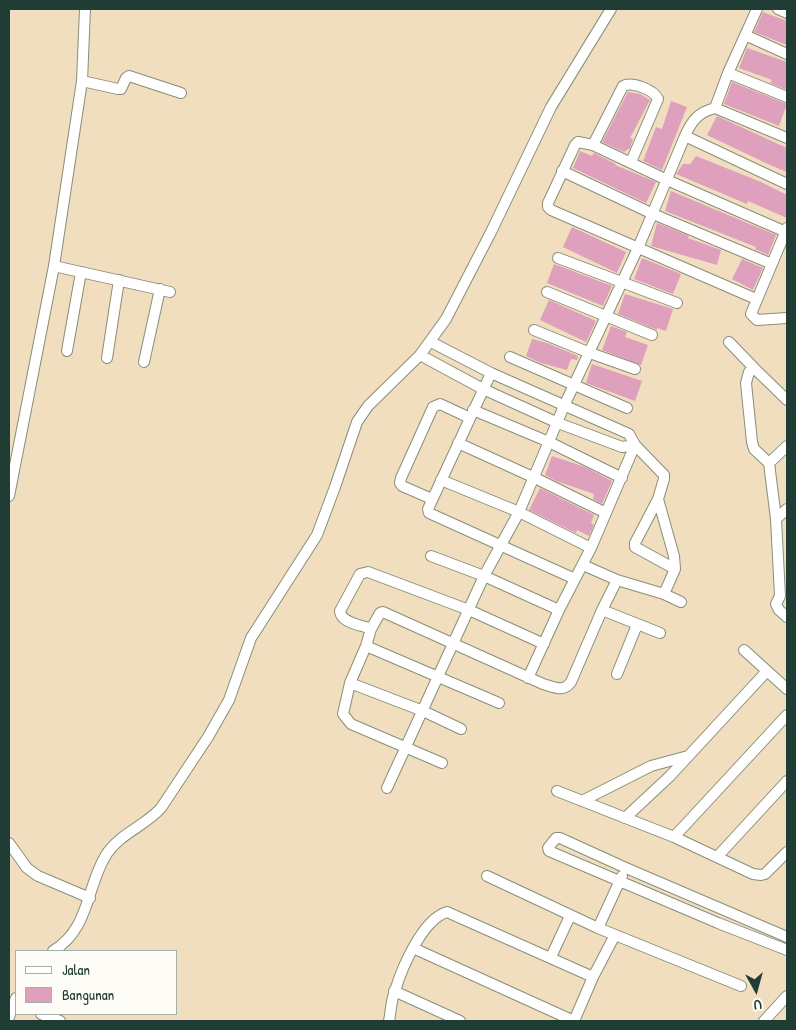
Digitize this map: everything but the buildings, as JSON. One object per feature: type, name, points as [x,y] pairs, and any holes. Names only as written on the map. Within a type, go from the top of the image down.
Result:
[{"type":"street","points":[[9,496],[54,266],[82,81],[85,9]]},
{"type":"street","points":[[54,950],[67,941],[74,932],[90,898],[105,856],[123,837],[154,816],[161,808],[218,719],[229,700],[251,638],[316,535],[361,414],[420,356],[452,310],[551,107],[611,9]]},
{"type":"street","points":[[716,108],[728,73],[756,9]]},
{"type":"street","points":[[778,9],[787,13]]},
{"type":"street","points":[[745,35],[787,54]]},
{"type":"street","points":[[728,73],[787,97]]},
{"type":"street","points":[[82,81],[118,89],[121,88],[129,76],[181,93]]},
{"type":"street","points":[[593,145],[622,86],[633,84],[654,93],[658,99],[631,162]]},
{"type":"street","points":[[387,788],[484,576],[519,512],[564,406],[607,318],[653,214],[691,121],[700,114],[716,108],[787,138]]},
{"type":"street","points":[[685,136],[787,184]]},
{"type":"street","points":[[756,300],[551,210],[548,207],[548,203],[575,145],[578,142],[593,145],[666,180],[786,230],[772,264],[756,300],[751,311],[754,319],[757,320],[787,318]]},
{"type":"street","points":[[562,171],[653,214],[772,264]]},
{"type":"street","points":[[558,258],[677,303]]},
{"type":"street","points":[[54,266],[165,290],[144,362]]},
{"type":"street","points":[[67,351],[81,272]]},
{"type":"street","points":[[106,358],[119,280]]},
{"type":"street","points":[[547,292],[652,335]]},
{"type":"street","points":[[534,330],[635,369]]},
{"type":"street","points":[[431,342],[491,373],[629,434],[635,445],[664,475],[658,499],[635,543],[635,547],[675,569]]},
{"type":"street","points":[[729,342],[787,400]]},
{"type":"street","points":[[420,356],[483,390],[558,423],[622,447],[635,445]]},
{"type":"street","points":[[510,358],[627,408]]},
{"type":"street","points":[[755,369],[750,372],[746,383],[752,442],[754,448],[769,463],[784,593],[776,604],[779,610],[787,617]]},
{"type":"street","points":[[491,373],[428,509],[432,516],[575,579]]},
{"type":"street","points":[[432,499],[402,486],[400,483],[433,407],[440,404],[549,442],[622,478]]},
{"type":"street","points":[[458,443],[606,514]]},
{"type":"street","points":[[528,678],[559,610],[592,548],[635,445]]},
{"type":"street","points":[[769,463],[787,446]]},
{"type":"street","points":[[441,480],[519,512],[592,548]]},
{"type":"street","points":[[658,499],[674,556],[675,569],[664,594]]},
{"type":"street","points":[[776,518],[787,509]]},
{"type":"street","points":[[431,556],[484,576],[559,610]]},
{"type":"street","points":[[583,565],[617,580],[664,594],[681,602]]},
{"type":"street","points":[[371,629],[346,620],[340,615],[340,611],[360,574],[363,572],[368,572],[469,610],[544,644]]},
{"type":"street","points":[[442,764],[351,724],[342,714],[350,683],[366,646],[371,629],[380,613],[383,612],[528,678],[560,689],[567,687],[617,580]]},
{"type":"street","points":[[602,610],[660,633]]},
{"type":"street","points":[[617,674],[638,625]]},
{"type":"street","points":[[366,646],[499,703]]},
{"type":"street","points":[[744,650],[787,689]]},
{"type":"street","points":[[626,818],[670,776],[767,671]]},
{"type":"street","points":[[350,683],[423,711],[461,729]]},
{"type":"street","points":[[674,837],[787,715]]},
{"type":"street","points":[[582,801],[651,766],[688,755]]},
{"type":"street","points":[[717,857],[787,780]]},
{"type":"street","points":[[557,791],[674,837],[753,874],[761,875],[769,871],[787,852]]},
{"type":"street","points":[[787,937],[558,837],[548,848],[549,851],[556,854],[787,950]]},
{"type":"street","points":[[9,843],[27,868],[38,876],[52,884],[90,898]]},
{"type":"street","points":[[598,928],[626,868]]},
{"type":"street","points":[[487,876],[570,916],[741,986]]},
{"type":"street","points":[[389,1021],[394,991],[413,948],[428,924],[448,912],[593,977]]},
{"type":"street","points":[[551,957],[570,916]]},
{"type":"street","points":[[413,948],[574,1021],[593,977],[615,935]]},
{"type":"street","points":[[394,991],[460,1021]]},
{"type":"street","points":[[764,1021],[787,996]]},
{"type":"street","points":[[9,1017],[15,1004]]},
{"type":"street","points":[[44,1015],[60,1021]]}]
